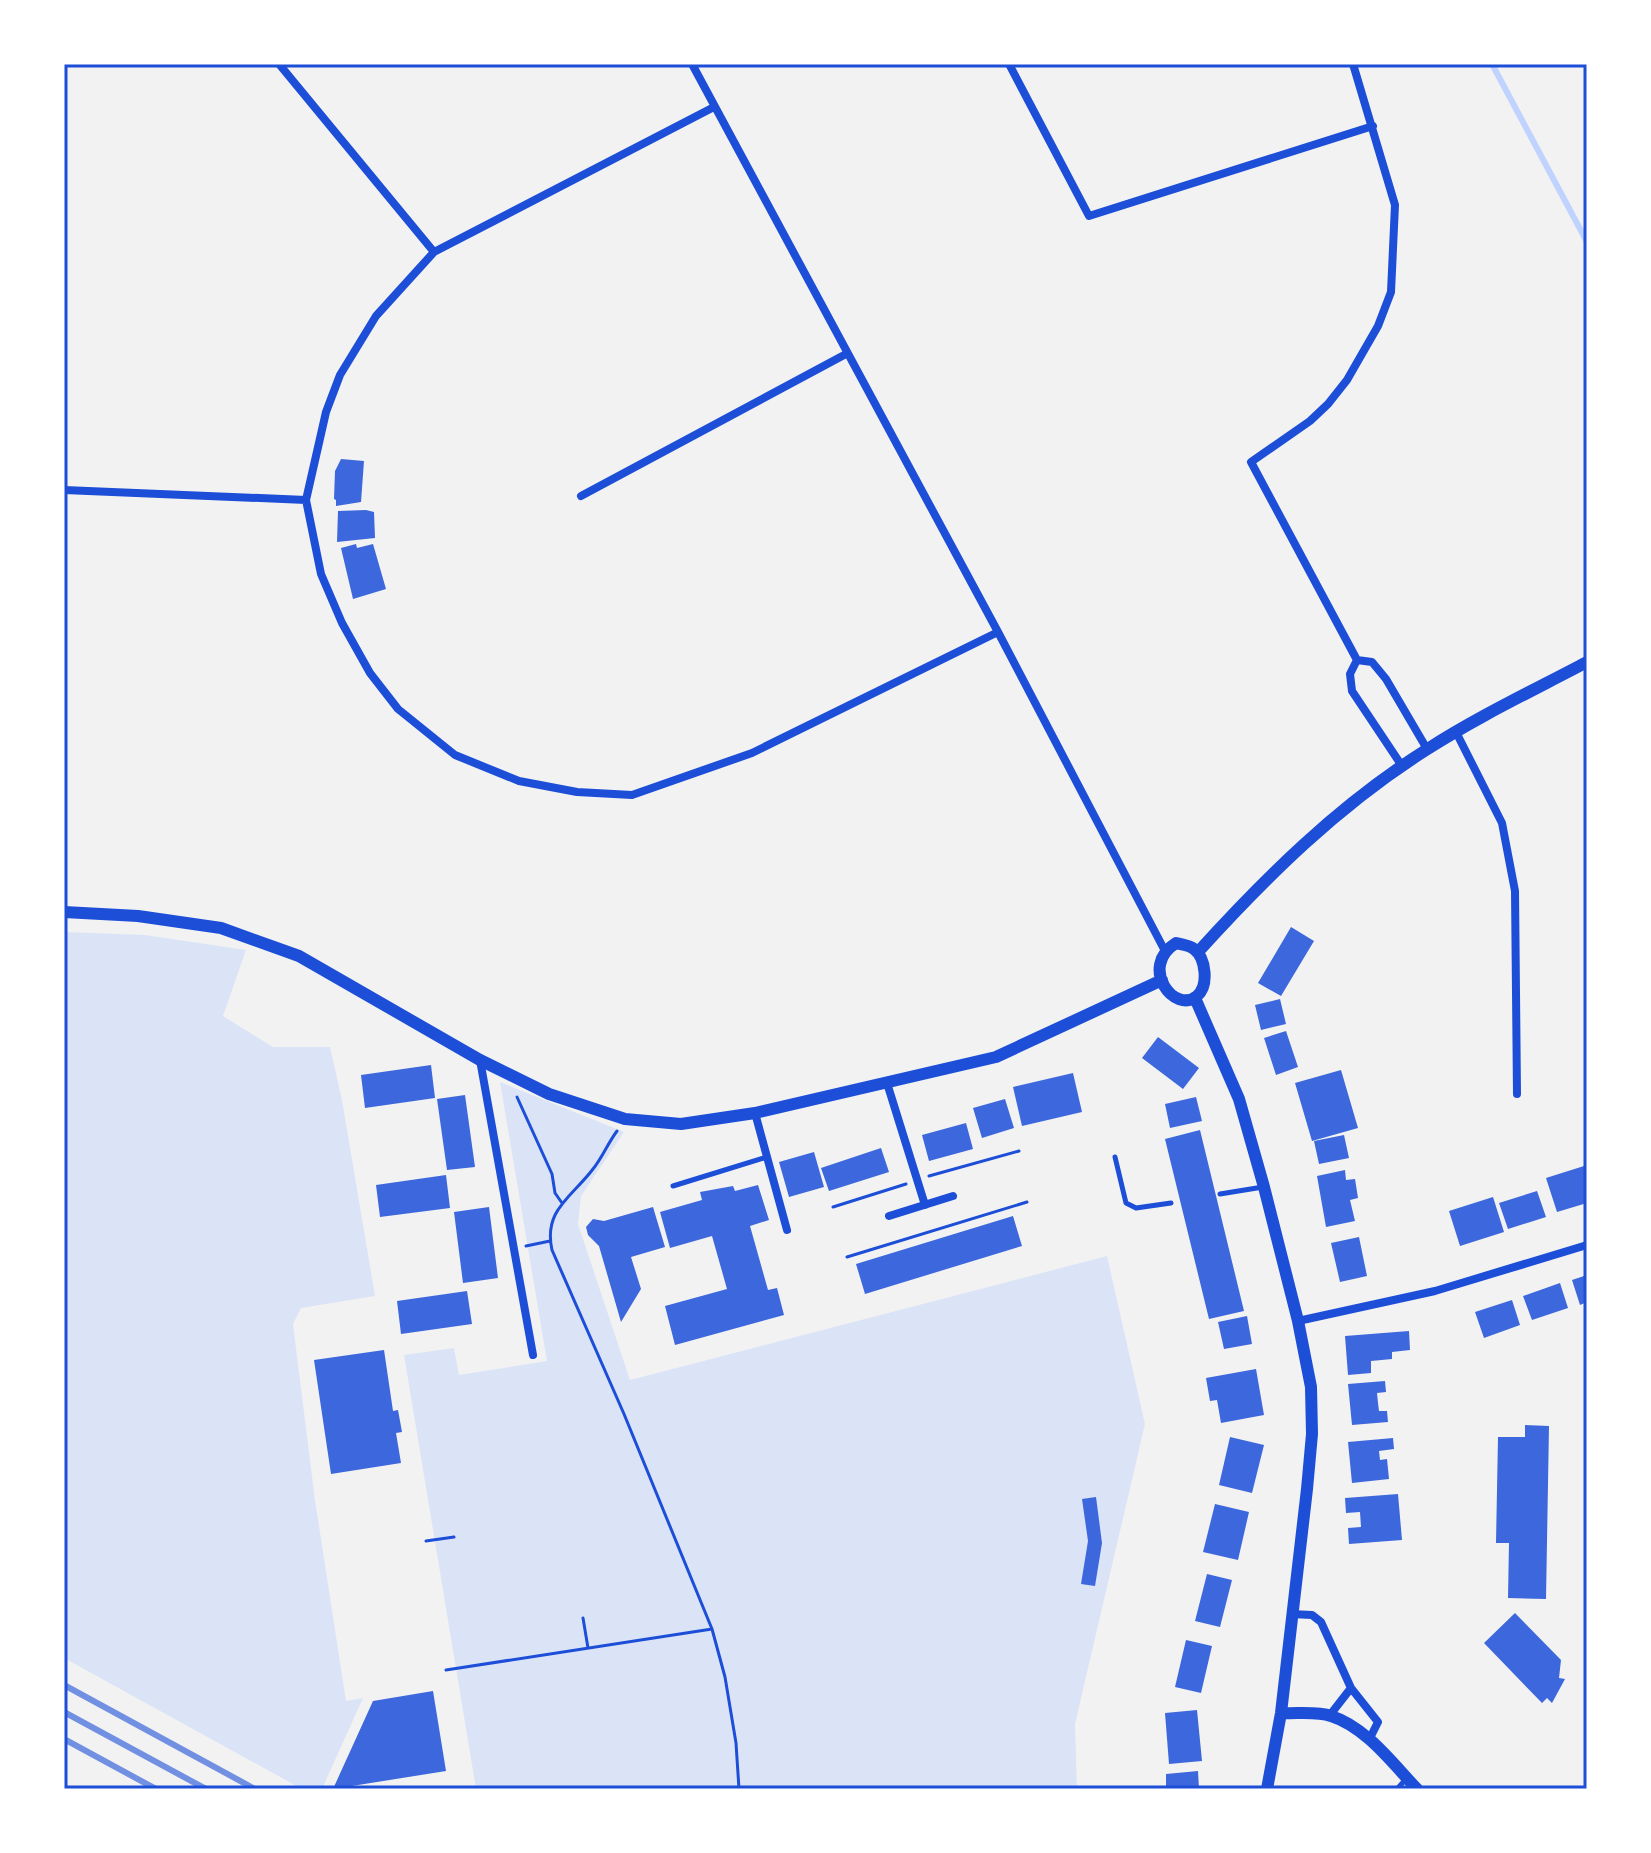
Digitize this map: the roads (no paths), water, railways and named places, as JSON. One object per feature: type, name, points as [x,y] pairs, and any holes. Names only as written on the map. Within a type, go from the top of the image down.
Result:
[{"type":"street","points":[[279,64],[434,252]]},
{"type":"street","points":[[692,64],[998,632],[1165,951]]},
{"type":"street","points":[[1009,64],[1089,216],[1373,126]]},
{"type":"street","points":[[1353,64],[1395,205],[1391,292],[1378,326],[1347,380],[1328,404],[1310,421],[1251,462],[1357,660]]},
{"type":"street","points":[[714,107],[434,252],[376,316],[340,375],[326,412],[306,500],[321,574],[342,623],[370,673],[398,709],[455,755],[519,781],[577,792],[632,795],[752,753],[998,632]]},
{"type":"street","points":[[581,496],[846,354]]},
{"type":"street","points":[[64,490],[306,500]]},
{"type":"street","points":[[1357,660],[1372,662],[1386,679],[1427,749]]},
{"type":"street","points":[[1357,660],[1350,674],[1352,691],[1402,766]]},
{"type":"street","points":[[1198,952],[1253,891],[1316,832],[1402,766],[1456,732],[1587,662]]},
{"type":"street","points":[[1456,732],[1502,823],[1515,891],[1517,1094]]},
{"type":"street","points":[[64,912],[138,916],[221,928],[299,956],[480,1060],[549,1094],[625,1119],[681,1124],[755,1113],[996,1057],[1162,980]]},
{"type":"street","points":[[1176,943],[1190,946],[1198,952],[1204,979],[1201,993],[1195,998],[1186,1001],[1171,995],[1162,980],[1161,957],[1165,951],[1176,943]]},
{"type":"street","points":[[1195,998],[1239,1099],[1298,1321],[1311,1387],[1312,1434],[1281,1713],[1267,1789]]},
{"type":"street","points":[[480,1060],[533,1355]]},
{"type":"street","points":[[887,1083],[925,1205]]},
{"type":"street","points":[[755,1113],[787,1230]]},
{"type":"street","points":[[889,1216],[953,1196]]},
{"type":"street","points":[[1298,1321],[1435,1291],[1587,1245]]},
{"type":"street","points":[[1291,1614],[1312,1615],[1321,1622],[1351,1688],[1378,1722],[1369,1740]]},
{"type":"street","points":[[1330,1715],[1351,1688]]},
{"type":"street","points":[[1281,1713],[1330,1715],[1350,1726],[1369,1740],[1417,1789]]},
{"type":"lane","points":[[673,1186],[767,1157]]},
{"type":"lane","points":[[1115,1157],[1126,1203],[1136,1208],[1171,1203]]},
{"type":"lane","points":[[1220,1194],[1264,1187]]},
{"type":"lane","points":[[1397,1789],[1406,1778]]},
{"type":"waterway","points":[[1492,64],[1587,242]]},
{"type":"railway","points":[[64,1685],[255,1789]]},
{"type":"railway","points":[[64,1712],[206,1789]]},
{"type":"railway","points":[[64,1739],[156,1789]]}]
